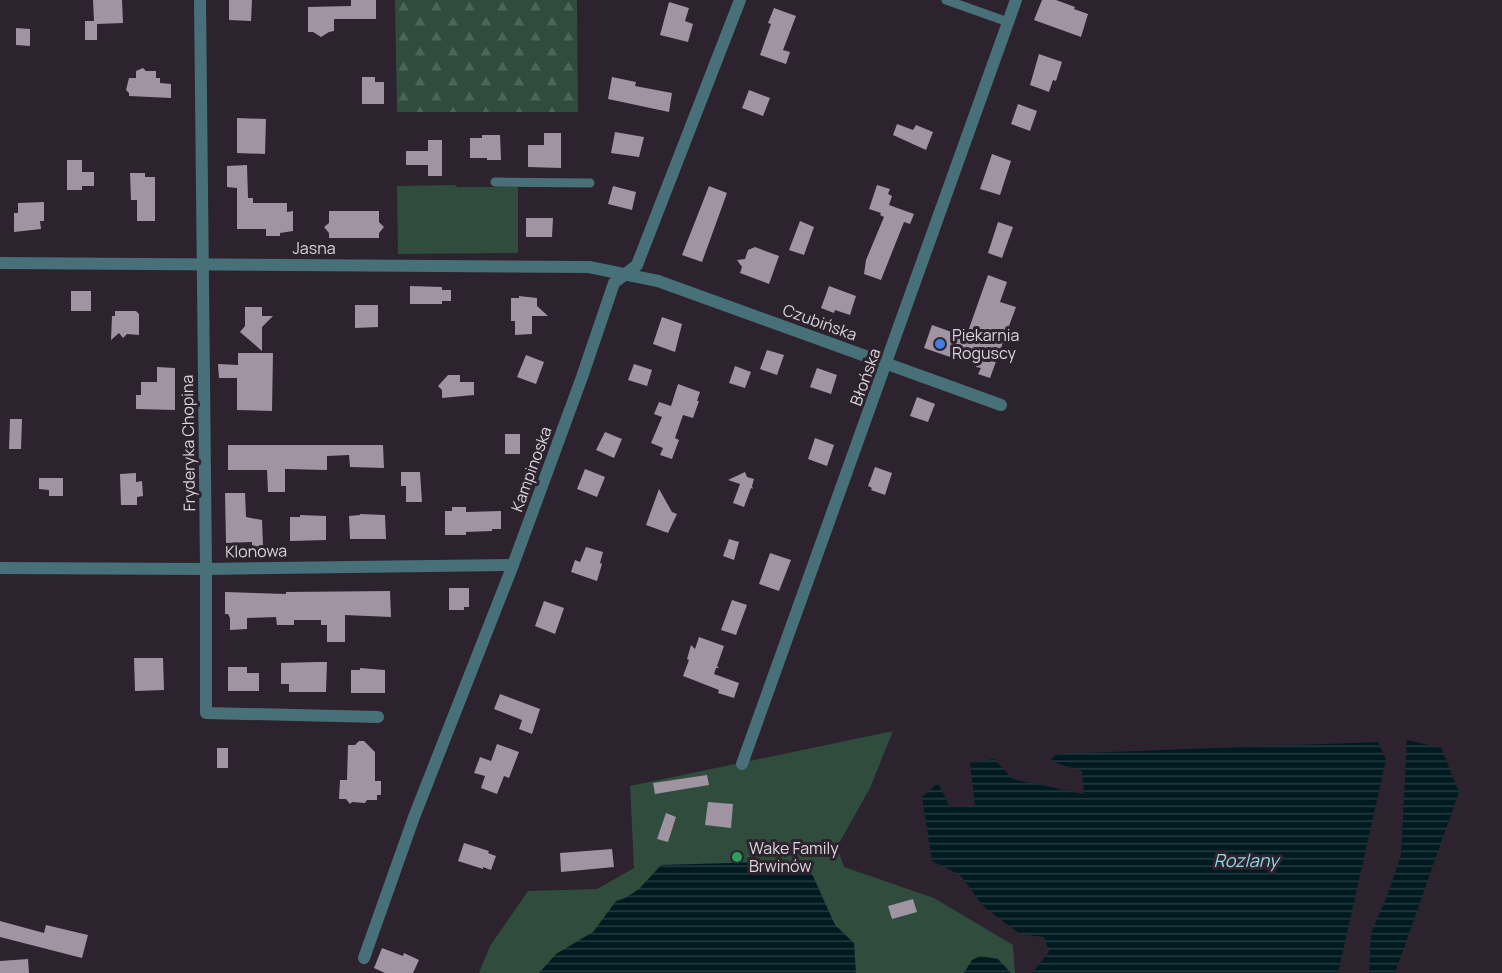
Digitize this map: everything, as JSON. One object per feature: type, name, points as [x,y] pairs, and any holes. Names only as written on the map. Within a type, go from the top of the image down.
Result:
[{"type":"street","name":"Fryderyka Chopina","points":[[200,0],[206,713],[378,717]]},
{"type":"street","name":"Kampinoska","points":[[364,958],[414,817],[513,565],[614,283],[637,265],[740,0]]},
{"type":"street","name":"Błońska","points":[[742,764],[1016,0]]},
{"type":"street","name":"Jasna","points":[[0,263],[565,265],[627,274]]},
{"type":"street","name":"Czubińska","points":[[627,274],[658,281],[1001,405]]},
{"type":"street","name":"Klonowa","points":[[0,568],[206,569],[513,565]]},
{"type":"lane","points":[[946,0],[1008,22]]},
{"type":"lane","points":[[495,182],[590,183]]},
{"type":"green space","points":[[395,0],[577,0],[578,112],[397,112]]},
{"type":"green space","points":[[456,185],[457,187],[518,187],[518,253],[398,254],[397,186]]},
{"type":"green space","name":"Wake Family Brwinów","points":[[893,731],[870,788],[837,847],[844,867],[934,898],[1013,945],[1015,973],[479,973],[490,946],[528,891],[597,889],[634,868],[630,786]]},
{"type":"water","points":[[1407,740],[1441,748],[1459,792],[1395,973],[1369,973],[1371,933],[1401,855]]},
{"type":"water","name":"Rozlany","points":[[1378,742],[1386,760],[1338,973],[1032,973],[1049,952],[1044,937],[1020,934],[984,907],[960,875],[932,861],[922,797],[938,783],[950,807],[975,806],[970,763],[994,759],[1013,779],[1084,794],[1082,771],[1050,761],[1056,754]]},
{"type":"water","points":[[766,862],[810,873],[813,876],[835,925],[854,943],[856,973],[539,973],[556,954],[593,932],[616,901],[639,889],[661,865]]},
{"type":"water","points":[[980,956],[998,959],[1011,973],[964,973],[972,960]]},
{"type":"building","points":[[93,0],[122,0],[123,23],[97,24],[97,40],[85,40],[85,21],[94,21]]},
{"type":"building","points":[[229,0],[252,0],[251,21],[229,20]]},
{"type":"building","points":[[351,0],[376,0],[376,19],[334,19],[334,31],[321,37],[308,32],[308,7],[351,6]]},
{"type":"building","points":[[1042,0],[1056,0],[1088,14],[1081,37],[1034,20]]},
{"type":"building","points":[[669,2],[689,8],[685,21],[693,24],[688,42],[660,35]]},
{"type":"building","points":[[774,8],[796,16],[783,50],[790,52],[786,64],[760,55]]},
{"type":"building","points":[[16,28],[30,29],[30,46],[16,45]]},
{"type":"building","points":[[1039,54],[1062,62],[1056,81],[1053,80],[1049,92],[1030,85]]},
{"type":"building","points":[[143,68],[146,71],[156,71],[156,78],[160,78],[160,83],[171,84],[171,98],[129,96],[126,90],[129,78],[136,78],[136,71]]},
{"type":"building","points":[[362,77],[375,77],[375,82],[384,82],[384,104],[362,104]]},
{"type":"building","points":[[612,77],[636,82],[635,86],[672,93],[669,112],[608,99]]},
{"type":"building","points":[[749,90],[770,98],[763,116],[742,108]]},
{"type":"building","points":[[1018,104],[1037,111],[1030,131],[1011,124]]},
{"type":"building","points":[[237,118],[266,119],[265,154],[237,153]]},
{"type":"building","points":[[897,124],[913,130],[916,125],[933,132],[926,150],[893,135]]},
{"type":"building","points":[[615,132],[644,137],[639,157],[611,153]]},
{"type":"building","points":[[544,133],[561,133],[561,168],[528,167],[528,145],[544,145]]},
{"type":"building","points":[[482,135],[500,135],[501,160],[470,158],[470,138],[482,138]]},
{"type":"building","points":[[428,140],[442,140],[442,176],[428,176],[428,165],[406,165],[406,151],[428,151]]},
{"type":"building","points":[[992,154],[1011,161],[1000,195],[980,189]]},
{"type":"building","points":[[67,160],[82,160],[82,172],[94,172],[94,186],[82,186],[82,190],[67,190]]},
{"type":"building","points":[[247,165],[248,198],[253,198],[253,203],[287,203],[287,212],[293,211],[293,231],[280,233],[280,236],[266,236],[266,229],[237,229],[237,188],[227,187],[227,166]]},
{"type":"building","points":[[130,173],[145,173],[145,177],[155,177],[155,221],[137,221],[137,200],[131,200]]},
{"type":"building","points":[[877,185],[890,189],[888,194],[892,196],[889,205],[914,214],[910,224],[904,222],[881,280],[864,274],[866,260],[884,217],[880,215],[881,213],[869,209]]},
{"type":"building","points":[[613,186],[636,192],[632,210],[608,204]]},
{"type":"building","points":[[709,186],[727,193],[702,262],[682,255]]},
{"type":"building","points":[[44,202],[44,221],[40,221],[41,229],[14,232],[14,213],[18,213],[18,203]]},
{"type":"building","points":[[329,211],[379,211],[379,222],[384,227],[379,233],[379,238],[329,238],[329,233],[324,227],[329,223]]},
{"type":"building","points":[[526,218],[553,218],[552,237],[526,237]]},
{"type":"building","points":[[800,221],[814,227],[804,255],[789,250]]},
{"type":"building","points":[[998,222],[1013,227],[1002,258],[988,253]]},
{"type":"building","points":[[755,247],[779,256],[769,284],[740,273],[742,267],[737,260],[745,259],[748,250]]},
{"type":"building","points":[[988,275],[1007,282],[1000,302],[1016,307],[990,378],[978,374],[981,368],[976,367],[979,358],[953,349],[950,357],[924,348],[932,325],[966,337]]},
{"type":"building","points":[[410,286],[442,287],[442,290],[451,290],[451,301],[442,301],[442,304],[410,304]]},
{"type":"building","points":[[829,286],[856,296],[850,315],[835,310],[834,313],[821,308]]},
{"type":"building","points":[[71,291],[91,291],[91,311],[71,311]]},
{"type":"building","points":[[519,296],[537,298],[537,306],[548,316],[532,316],[532,334],[515,335],[515,321],[511,321],[511,298],[519,298]]},
{"type":"building","points":[[355,305],[378,305],[378,327],[355,328]]},
{"type":"building","points":[[245,307],[262,307],[262,316],[273,316],[262,327],[262,351],[240,332],[245,326]]},
{"type":"building","points":[[115,311],[136,311],[139,314],[139,335],[127,334],[123,338],[119,333],[111,340],[112,316],[115,316]]},
{"type":"building","points":[[662,317],[682,324],[675,352],[653,344]]},
{"type":"building","points":[[767,350],[784,355],[777,375],[760,369]]},
{"type":"building","points":[[238,353],[273,353],[272,411],[237,410],[237,378],[219,378],[218,364],[238,365]]},
{"type":"building","points":[[526,355],[544,362],[536,384],[517,377]]},
{"type":"building","points":[[634,364],[652,370],[647,386],[628,380]]},
{"type":"building","points":[[735,366],[751,372],[745,388],[729,383]]},
{"type":"building","points":[[157,367],[175,368],[175,410],[136,409],[136,395],[141,395],[141,382],[157,382]]},
{"type":"building","points":[[817,368],[837,375],[831,394],[810,387]]},
{"type":"building","points":[[448,375],[460,375],[460,382],[474,382],[474,395],[442,398],[442,390],[438,386]]},
{"type":"building","points":[[678,384],[700,392],[693,418],[683,415],[675,438],[679,440],[672,459],[660,455],[663,448],[651,443],[662,417],[654,414],[659,402],[671,406]]},
{"type":"building","points":[[917,397],[935,404],[928,422],[910,416]]},
{"type":"building","points":[[10,419],[22,419],[21,449],[9,449]]},
{"type":"building","points":[[605,432],[622,439],[614,458],[596,450]]},
{"type":"building","points":[[505,434],[520,434],[520,454],[505,454]]},
{"type":"building","points":[[815,438],[834,445],[827,466],[808,459]]},
{"type":"building","points":[[228,445],[383,445],[384,468],[350,467],[349,455],[327,456],[327,470],[285,469],[285,492],[268,492],[267,470],[228,470]]},
{"type":"building","points":[[875,467],[892,473],[885,495],[871,490],[872,488],[868,486]]},
{"type":"building","points":[[585,469],[605,477],[597,497],[577,489]]},
{"type":"building","points":[[401,472],[420,472],[422,502],[406,502],[406,486],[401,486]]},
{"type":"building","points":[[745,472],[747,477],[754,479],[753,489],[751,488],[744,507],[733,503],[740,484],[728,480]]},
{"type":"building","points":[[136,473],[136,482],[142,481],[143,496],[137,497],[137,505],[121,505],[120,474]]},
{"type":"building","points":[[39,478],[63,478],[63,496],[49,496],[49,490],[39,489]]},
{"type":"building","points":[[659,489],[672,512],[677,514],[668,533],[646,525]]},
{"type":"building","points":[[225,493],[245,493],[246,517],[262,520],[263,546],[252,547],[252,542],[226,543]]},
{"type":"building","points":[[452,507],[466,507],[466,512],[501,511],[501,529],[466,532],[466,535],[445,535],[445,511],[452,511]]},
{"type":"building","points":[[300,515],[326,516],[326,540],[290,541],[290,517],[300,517]]},
{"type":"building","points":[[385,515],[386,539],[350,539],[349,516]]},
{"type":"building","points":[[729,539],[739,542],[734,560],[723,556]]},
{"type":"building","points":[[586,547],[603,552],[597,581],[571,572],[575,560],[580,562]]},
{"type":"building","points":[[770,553],[791,560],[779,591],[759,584]]},
{"type":"building","points":[[449,588],[469,588],[469,607],[464,607],[464,610],[449,610]]},
{"type":"building","points":[[390,591],[391,617],[345,615],[345,642],[327,642],[327,625],[321,625],[321,620],[294,620],[294,625],[277,625],[276,617],[247,618],[247,629],[230,630],[230,618],[228,614],[225,614],[225,592],[286,594],[286,592]]},
{"type":"building","points":[[732,600],[747,605],[736,635],[721,630]]},
{"type":"building","points":[[544,601],[564,608],[555,634],[535,626]]},
{"type":"building","points":[[699,637],[724,646],[717,666],[719,668],[716,668],[714,674],[739,683],[734,698],[683,676],[689,660],[687,659],[691,645],[695,649]]},
{"type":"building","points":[[134,658],[163,658],[164,690],[135,691]]},
{"type":"building","points":[[327,662],[326,692],[289,692],[289,684],[281,684],[281,663]]},
{"type":"building","points":[[228,667],[247,667],[247,673],[259,673],[259,691],[228,691]]},
{"type":"building","points":[[360,668],[385,670],[385,693],[351,693],[351,670],[360,670]]},
{"type":"building","points":[[500,694],[540,709],[532,734],[519,729],[522,720],[494,709]]},
{"type":"building","points":[[359,741],[364,741],[375,752],[375,781],[381,781],[381,795],[377,795],[377,800],[350,804],[346,799],[339,799],[340,780],[347,780],[348,745],[355,745]]},
{"type":"building","points":[[497,744],[519,752],[509,778],[504,776],[497,794],[481,788],[485,776],[474,773],[480,757],[491,761]]},
{"type":"building","points":[[217,748],[228,748],[228,768],[217,768]]},
{"type":"building","points":[[707,775],[709,785],[655,794],[653,783]]},
{"type":"building","points":[[708,802],[733,804],[731,828],[705,825]]},
{"type":"building","points":[[666,813],[676,817],[668,842],[657,839]]},
{"type":"building","points":[[464,843],[489,851],[488,853],[496,856],[491,870],[458,861]]},
{"type":"building","points":[[612,849],[614,867],[561,872],[560,853]]},
{"type":"building","points":[[913,899],[917,912],[892,919],[888,906]]},
{"type":"building","points":[[0,921],[44,933],[46,925],[88,935],[82,958],[0,937]]},
{"type":"building","points":[[382,948],[403,956],[404,953],[419,960],[413,973],[385,973],[374,968]]},
{"type":"building","points":[[28,959],[29,973],[0,973],[0,961]]},
{"type":"place","name":"Piekarnia Roguscy","points":[[940,344]]},
{"type":"place","name":"Wake Family Brwinów","points":[[737,857]]}]
